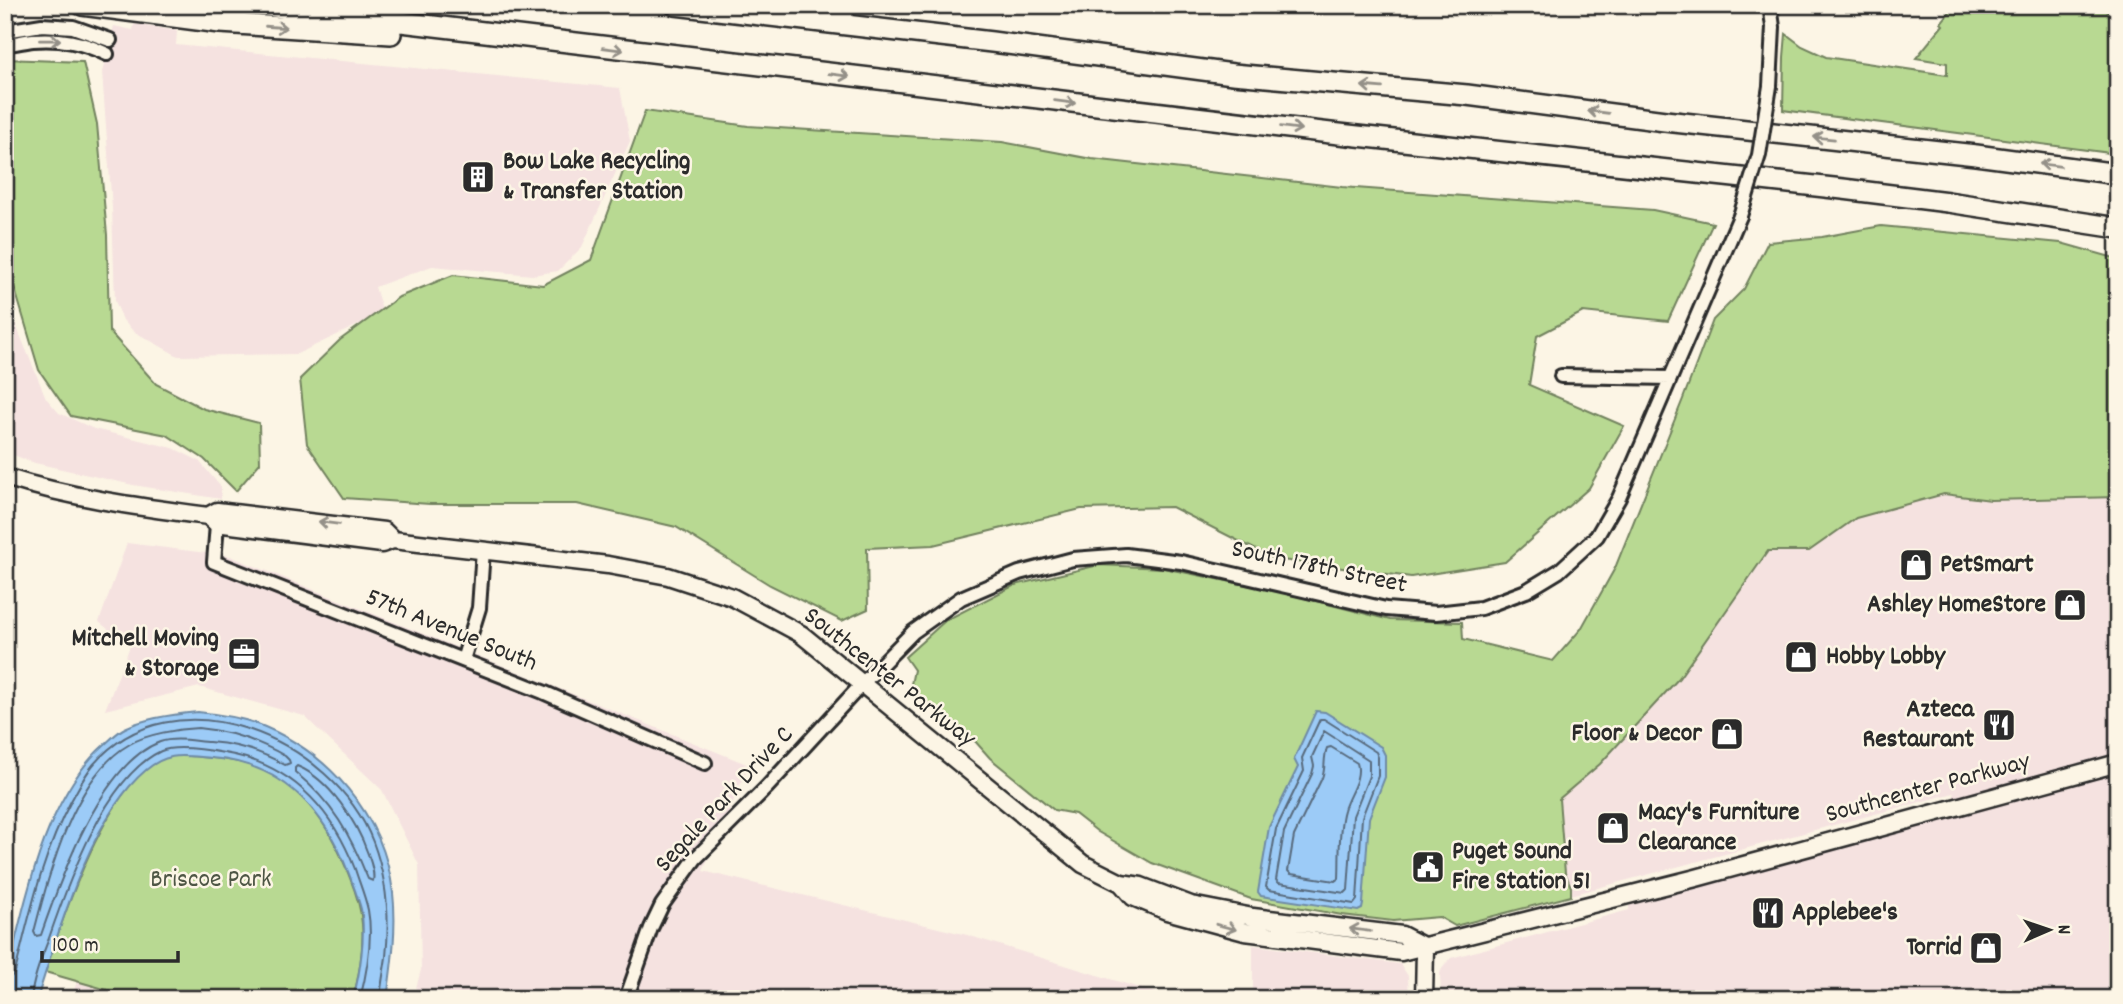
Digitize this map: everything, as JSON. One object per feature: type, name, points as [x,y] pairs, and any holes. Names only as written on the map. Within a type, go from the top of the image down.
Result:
[{"type":"highway","points":[[82,5],[220,23],[343,32],[545,41]]},
{"type":"highway","points":[[258,5],[545,41],[1843,189],[2118,228]]},
{"type":"highway","points":[[675,5],[936,35],[1233,74],[1467,95],[2118,174]]},
{"type":"highway","points":[[806,5],[936,35]]},
{"type":"main road","name":"Southcenter Parkway","points":[[5,477],[93,499],[213,520],[217,511],[334,523],[384,531],[393,540],[608,565],[656,574],[732,597],[801,634],[1083,864],[1121,883],[1133,897],[1167,911],[1245,932],[1401,953],[1696,878],[2118,763]]},
{"type":"main road","points":[[1424,999],[1425,947]]},
{"type":"street","name":"South 178th Street","points":[[862,684],[914,632],[961,598],[1019,573],[1073,559],[1126,555],[1181,562],[1386,609],[1436,613],[1480,608],[1526,591],[1559,571],[1597,536],[1619,498],[1740,216],[1759,155],[1770,86],[1773,27],[1770,5]]},
{"type":"street","points":[[5,31],[42,25],[73,27],[110,40]]},
{"type":"street","points":[[5,44],[31,40],[68,40],[107,54]]},
{"type":"street","points":[[1561,376],[1670,378]]},
{"type":"street","name":"57th Avenue South","points":[[213,520],[214,562],[463,660],[705,763]]},
{"type":"street","points":[[463,660],[479,608],[483,550]]},
{"type":"street","name":"Segale Park Drive C","points":[[626,999],[651,928],[662,905],[683,874],[767,788],[862,684]]},
{"type":"shaded area","points":[[134,24],[177,31],[176,45],[620,88],[630,141],[582,247],[558,271],[532,275],[432,266],[375,287],[383,313],[297,354],[178,356],[133,331],[123,320],[115,301],[112,208],[102,72],[114,26],[133,30]]},
{"type":"shaded area","points":[[5,313],[15,323],[46,398],[59,413],[94,429],[173,448],[199,461],[221,487],[221,499],[133,485],[35,463],[5,452]]},
{"type":"shaded area","points":[[1944,494],[1991,500],[2118,497],[2118,999],[1441,999],[1440,973],[1451,958],[1629,910],[1629,895],[1953,808],[1954,793],[1455,926],[1439,917],[1393,921],[1378,919],[1384,824],[1679,678],[1768,551],[1809,551],[1856,518]]},
{"type":"shaded area","points":[[127,543],[230,556],[749,765],[703,871],[967,935],[1175,999],[413,999],[421,970],[419,865],[382,790],[304,716],[199,687],[105,710],[130,646],[99,622]]},
{"type":"shaded area","points":[[1253,945],[1400,964],[1408,976],[1409,999],[1253,999]]},
{"type":"shaded area","points":[[77,981],[139,999],[71,999]]},
{"type":"green space","points":[[1955,5],[2104,5],[2118,33],[2118,154],[1783,110],[1786,34],[1802,46],[1826,57],[1947,75],[1947,63],[1916,58],[1943,25],[1941,23]]},
{"type":"green space","points":[[5,59],[83,62],[97,124],[107,235],[109,331],[156,384],[204,409],[259,423],[260,463],[236,491],[204,459],[167,435],[71,416],[39,370],[14,286],[5,279]]},
{"type":"green space","points":[[645,111],[748,126],[1002,142],[1092,159],[1342,187],[1653,210],[1713,223],[1668,321],[1583,312],[1537,336],[1529,385],[1624,426],[1589,488],[1505,562],[1411,577],[1274,559],[1172,507],[1081,509],[933,545],[867,548],[868,609],[842,621],[770,585],[676,527],[577,504],[430,504],[344,498],[307,444],[300,379],[340,340],[399,297],[453,275],[543,285],[591,260]]},
{"type":"green space","points":[[1881,226],[2061,243],[2118,259],[2118,497],[1991,500],[1944,494],[1856,518],[1809,551],[1768,551],[1679,678],[1600,764],[1559,799],[1565,873],[1571,887],[1571,896],[1455,926],[1439,917],[1393,921],[1251,899],[1152,863],[1098,832],[1075,814],[1054,810],[990,758],[974,740],[910,689],[914,670],[905,657],[946,620],[1015,585],[1099,565],[1163,568],[1281,592],[1390,620],[1462,622],[1463,639],[1553,661],[1581,629],[1615,568],[1713,320],[1744,289],[1768,242],[1822,237]]},
{"type":"green space","name":"Briscoe Park","points":[[176,755],[227,760],[256,767],[273,775],[303,798],[326,827],[343,861],[361,912],[362,952],[353,999],[139,999],[45,972],[77,882],[111,812],[131,784],[153,764]]},
{"type":"water","points":[[1316,711],[1325,712],[1381,747],[1385,755],[1385,777],[1369,818],[1363,904],[1358,911],[1261,896],[1258,892],[1269,827],[1298,767],[1294,759]]},
{"type":"water","points":[[198,712],[248,721],[282,735],[328,768],[365,812],[378,837],[393,893],[394,932],[387,999],[353,999],[362,954],[361,909],[339,851],[314,810],[280,780],[259,769],[236,762],[184,756],[169,757],[154,764],[126,791],[108,816],[79,877],[37,999],[5,999],[5,984],[29,889],[51,824],[65,794],[83,768],[104,745],[125,728],[151,719]]},
{"type":"place","name":"Bow Lake Recycling & Transfer Station","points":[[478,177]]},
{"type":"place","name":"PetSmart","points":[[1916,565]]},
{"type":"place","name":"Ashley HomeStore","points":[[2070,605]]},
{"type":"place","name":"Mitchell Moving & Storage","points":[[244,654]]},
{"type":"place","name":"Hobby Lobby","points":[[1801,657]]},
{"type":"place","name":"Azteca Restaurant","points":[[1999,725]]},
{"type":"place","name":"Floor & Decor","points":[[1727,734]]},
{"type":"place","name":"Macy's Furniture Clearance","points":[[1613,828]]},
{"type":"place","name":"Puget Sound Fire Station 51","points":[[1428,867]]},
{"type":"place","name":"Applebee's","points":[[1768,913]]},
{"type":"place","name":"Torrid","points":[[1986,948]]}]
